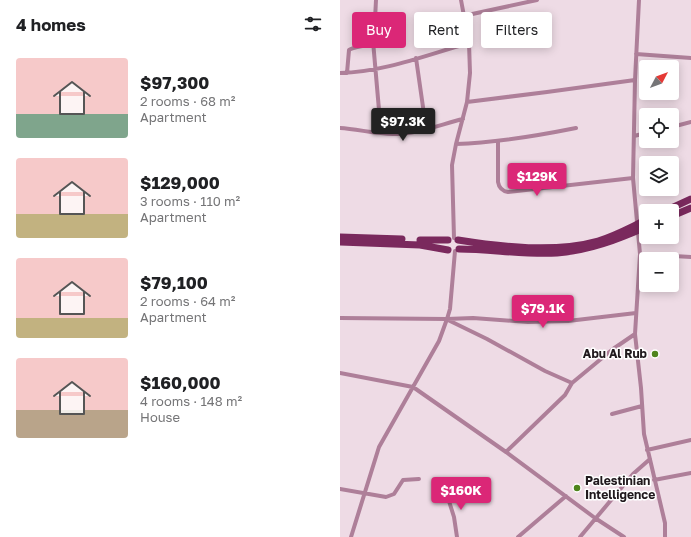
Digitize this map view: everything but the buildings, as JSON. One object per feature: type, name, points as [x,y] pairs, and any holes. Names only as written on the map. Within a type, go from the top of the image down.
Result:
[{"type":"main road","points":[[679,205],[691,199]]},
{"type":"main road","points":[[679,213],[691,208]]},
{"type":"main road","points":[[340,237],[427,241],[453,239],[505,245],[561,247],[599,240],[638,227]]},
{"type":"main road","points":[[340,242],[420,245],[454,250],[476,249],[534,253],[558,252],[581,250],[607,244],[638,227]]},
{"type":"main road","points":[[453,239],[460,244],[454,250]]},
{"type":"main road","points":[[453,239],[446,246],[454,250]]},
{"type":"street","points":[[376,0],[376,12]]},
{"type":"street","points":[[460,0],[462,12]]},
{"type":"street","points":[[473,14],[537,0]]},
{"type":"street","points":[[639,0],[635,80],[633,178],[640,252]]},
{"type":"street","points":[[347,73],[349,50],[355,48]]},
{"type":"street","points":[[374,48],[381,133]]},
{"type":"street","points":[[340,73],[362,72],[376,69],[451,48]]},
{"type":"street","points":[[453,239],[452,165],[467,102],[470,73],[469,48]]},
{"type":"street","points":[[636,54],[691,58]]},
{"type":"street","points":[[416,58],[426,128]]},
{"type":"street","points":[[467,102],[635,80]]},
{"type":"street","points":[[340,128],[360,129],[381,133],[406,134],[463,119]]},
{"type":"street","points":[[679,125],[691,122]]},
{"type":"street","points":[[456,144],[498,141],[576,128]]},
{"type":"street","points":[[634,136],[639,135]]},
{"type":"street","points":[[498,141],[498,182],[500,187],[508,192],[633,178]]},
{"type":"street","points":[[351,537],[379,447],[439,341],[448,319],[454,250]]},
{"type":"street","points":[[679,256],[691,257]]},
{"type":"street","points":[[639,269],[635,334],[644,434],[654,480],[666,523],[666,535],[671,537]]},
{"type":"street","points":[[340,318],[473,318],[528,322],[568,321],[636,313]]},
{"type":"street","points":[[448,319],[572,384]]},
{"type":"street","points":[[506,452],[565,395],[572,384],[613,349],[635,334]]},
{"type":"street","points":[[340,373],[413,387],[506,452],[595,518],[624,537]]},
{"type":"street","points":[[612,414],[642,406]]},
{"type":"street","points":[[647,450],[691,440]]},
{"type":"street","points":[[580,537],[633,474],[650,459]]},
{"type":"street","points":[[654,480],[691,473]]},
{"type":"street","points":[[340,489],[386,497],[394,494],[403,480],[419,479]]},
{"type":"street","points":[[447,487],[457,537]]},
{"type":"street","points":[[518,537],[566,496]]},
{"type":"place","name":"Abu Al Rub","points":[[655,354]]},
{"type":"place","name":"Palestinian Intelligence","points":[[577,488]]}]
